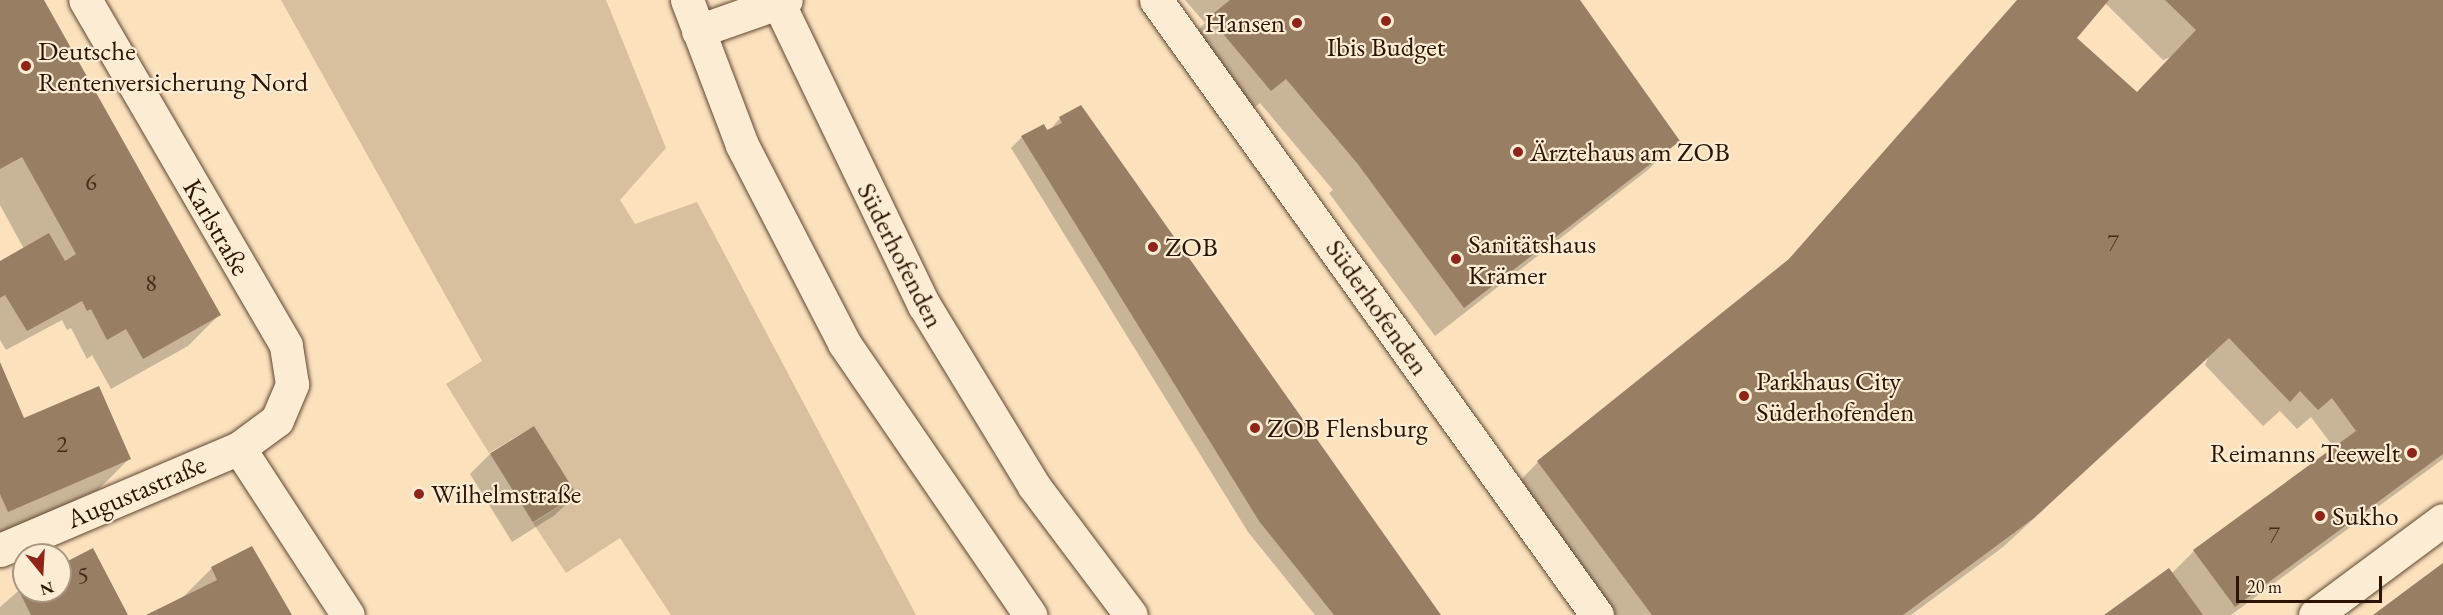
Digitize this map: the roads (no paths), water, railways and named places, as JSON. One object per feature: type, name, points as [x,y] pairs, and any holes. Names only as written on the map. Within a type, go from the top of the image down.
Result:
[{"type":"street","name":"Karlstraße","points":[[85,0],[286,345],[292,384],[277,420],[239,448]]},
{"type":"street","points":[[687,0],[742,145],[844,343],[1030,615]]},
{"type":"street","name":"Süderhofenden","points":[[1156,0],[1597,615]]},
{"type":"street","points":[[698,31],[780,1]]},
{"type":"street","name":"Süderhofenden","points":[[780,1],[924,305],[1034,486],[1131,615]]},
{"type":"street","name":"Augustastraße","points":[[0,550],[239,448]]},
{"type":"street","points":[[239,448],[348,615]]},
{"type":"street","points":[[2315,615],[2443,520]]},
{"type":"place","name":"Ibis Budget","points":[[1386,21]]},
{"type":"place","name":"Hansen","points":[[1297,23]]},
{"type":"place","name":"Deutsche Rentenversicherung Nord","points":[[26,66]]},
{"type":"place","name":"Ärztehaus am ZOB","points":[[1518,152]]},
{"type":"place","name":"ZOB","points":[[1153,247]]},
{"type":"place","name":"Sanitätshaus Krämer","points":[[1456,259]]},
{"type":"place","name":"Parkhaus City Süderhofenden","points":[[1744,396]]},
{"type":"place","name":"ZOB Flensburg","points":[[1255,428]]},
{"type":"place","name":"Reimanns Teewelt","points":[[2412,453]]},
{"type":"place","name":"Wilhelmstraße","points":[[419,494]]},
{"type":"place","name":"Sukho","points":[[2320,516]]}]
